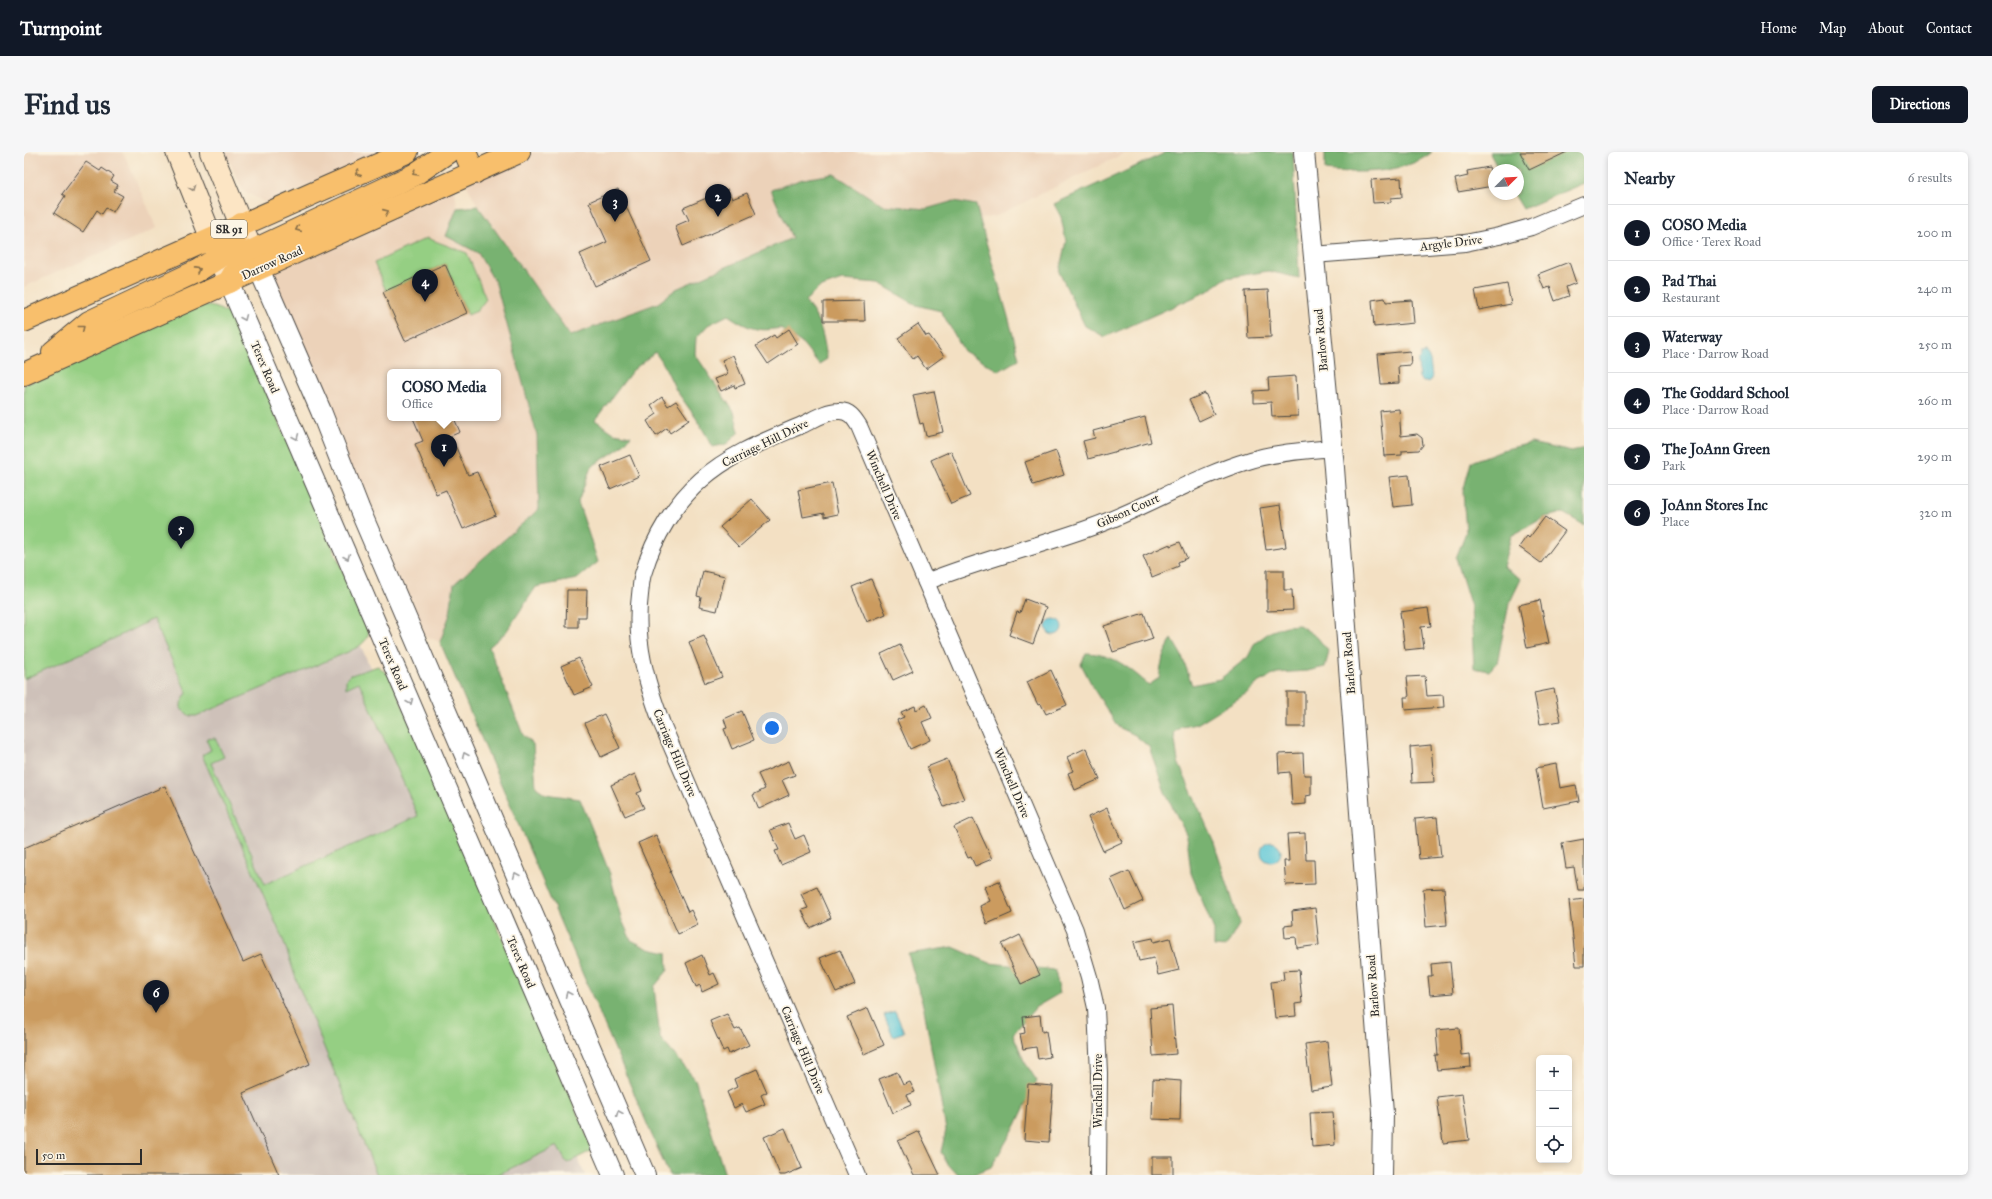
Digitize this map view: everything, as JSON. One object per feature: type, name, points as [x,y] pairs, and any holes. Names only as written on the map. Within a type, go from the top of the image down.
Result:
[{"type":"main road","name":"Terex Road","points":[[177,152],[218,258],[229,282]]},
{"type":"main road","points":[[211,152],[255,260],[414,175],[448,152]]},
{"type":"main road","name":"SR 91","points":[[24,321],[165,260],[210,237],[407,152]]},
{"type":"main road","points":[[465,152],[474,172]]},
{"type":"main road","name":"Darrow Road","points":[[27,372],[229,282],[255,260],[520,152]]},
{"type":"main road","points":[[27,372],[89,322],[197,271],[218,258],[234,242],[241,224]]},
{"type":"street","name":"Barlow Road","points":[[1304,152],[1332,448],[1383,1113],[1382,1175]]},
{"type":"street","name":"Argyle Drive","points":[[1313,255],[1465,243],[1525,229],[1584,205]]},
{"type":"street","points":[[255,260],[321,411],[359,508],[645,1175]]},
{"type":"street","name":"Terex Road","points":[[229,282],[613,1175]]},
{"type":"street","name":"Carriage Hill Drive","points":[[846,412],[831,412],[756,445],[716,468],[701,479],[684,497],[669,518],[653,547],[643,572],[638,625],[638,644],[643,670],[662,724],[857,1175]]},
{"type":"street","name":"Winchell Drive","points":[[846,412],[855,419],[859,426],[1075,930],[1089,977],[1096,1008],[1100,1073],[1098,1175]]},
{"type":"street","name":"Gibson Court","points":[[926,582],[981,561],[1093,527],[1210,474],[1236,464],[1267,456],[1332,448]]},
{"type":"street","points":[[384,642],[411,630]]},
{"type":"street","points":[[604,1155],[632,1143]]},
{"type":"shaded area","points":[[24,152],[123,152],[157,228],[24,287]]},
{"type":"shaded area","points":[[225,152],[387,152],[267,204],[243,190]]},
{"type":"shaded area","points":[[533,152],[1127,152],[996,216],[852,242],[672,302],[568,346],[478,206],[465,182]]},
{"type":"shaded area","points":[[454,181],[457,208],[446,236],[478,253],[496,284],[537,435],[539,509],[454,584],[450,614],[440,642],[411,631],[259,269]]},
{"type":"shaded area","points":[[154,619],[187,694],[183,699],[196,716],[361,646],[585,1175],[24,1175],[24,679]]},
{"type":"green space","points":[[1167,152],[1293,152],[1299,278],[1268,271],[1226,278],[1208,291],[1105,337],[1085,326],[1059,272],[1066,241],[1061,217],[1054,204]]},
{"type":"green space","points":[[1325,152],[1432,152],[1409,165],[1380,171],[1351,172],[1325,170]]},
{"type":"green space","points":[[1489,152],[1584,152],[1584,183],[1523,209],[1518,200],[1524,200],[1524,164],[1496,164]]},
{"type":"green space","points":[[834,174],[882,205],[926,209],[954,201],[976,205],[1019,359],[999,371],[964,351],[941,311],[916,305],[879,283],[842,280],[819,288],[805,301],[818,321],[824,342],[827,359],[819,364],[803,344],[780,328],[765,330],[752,328],[740,323],[728,315],[708,325],[696,338],[695,354],[734,412],[739,432],[727,444],[713,447],[696,418],[676,390],[664,365],[655,352],[632,371],[595,420],[614,433],[631,436],[620,448],[591,467],[578,502],[598,562],[577,579],[536,587],[506,632],[489,647],[523,735],[533,744],[536,787],[546,794],[580,799],[610,874],[621,918],[631,940],[649,949],[667,953],[668,970],[654,987],[660,1038],[695,1079],[725,1175],[669,1175],[440,642],[450,614],[454,584],[539,509],[537,435],[496,284],[478,253],[446,236],[457,208],[478,206],[570,336],[658,303],[676,289],[792,238],[771,190],[803,179]]},
{"type":"green space","points":[[427,238],[467,253],[486,299],[477,311],[468,315],[445,264],[386,291],[374,263]]},
{"type":"green space","points":[[196,305],[218,308],[227,313],[236,321],[369,632],[368,636],[361,645],[348,652],[196,716],[190,716],[181,709],[181,703],[187,693],[153,619],[107,642],[24,679],[24,385],[152,328]]},
{"type":"green space","points":[[1531,443],[1572,452],[1584,448],[1584,525],[1563,513],[1545,517],[1511,536],[1503,567],[1521,579],[1509,604],[1497,663],[1489,671],[1474,668],[1471,607],[1456,558],[1466,532],[1463,492],[1471,462],[1502,450]]},
{"type":"green space","points":[[1299,625],[1317,637],[1329,652],[1325,667],[1307,671],[1277,673],[1259,682],[1247,693],[1197,724],[1182,727],[1174,733],[1178,762],[1213,840],[1240,923],[1226,947],[1214,946],[1214,930],[1191,873],[1187,836],[1165,792],[1149,747],[1135,735],[1118,727],[1095,691],[1081,664],[1086,653],[1105,656],[1128,668],[1149,685],[1159,678],[1163,656],[1172,639],[1182,656],[1192,685],[1220,679],[1248,657],[1255,643],[1270,632],[1286,626]]},
{"type":"green space","points":[[378,666],[390,676],[593,1150],[567,1163],[557,1146],[497,1175],[377,1175],[297,982],[284,942],[202,755],[211,750],[206,739],[215,738],[224,757],[211,763],[265,884],[418,816],[359,682],[346,688],[346,680],[351,675]]},
{"type":"green space","points":[[953,947],[990,963],[1055,970],[1060,993],[1036,1007],[1013,1034],[1024,1061],[1037,1081],[1016,1125],[991,1167],[972,1175],[958,1175],[947,1163],[941,1152],[946,1130],[924,1009],[908,954]]},
{"type":"water","points":[[1426,353],[1430,360],[1432,377],[1429,382],[1423,382],[1419,378],[1418,361],[1421,354]]},
{"type":"water","points":[[1054,619],[1060,621],[1062,627],[1060,633],[1054,635],[1048,633],[1046,627],[1048,621]]},
{"type":"water","points":[[1271,842],[1278,845],[1281,852],[1278,859],[1271,862],[1264,859],[1261,852],[1264,845]]},
{"type":"water","points":[[895,1011],[904,1032],[893,1036],[884,1015]]},
{"type":"building","points":[[1520,152],[1567,152],[1529,170]]},
{"type":"building","points":[[86,162],[100,171],[102,168],[114,176],[111,181],[118,185],[114,191],[123,196],[113,212],[106,208],[102,214],[97,210],[83,232],[54,213],[65,196],[62,194]]},
{"type":"building","points":[[1488,167],[1488,187],[1458,192],[1455,179],[1468,176],[1467,171]]},
{"type":"building","points":[[1401,178],[1402,197],[1391,198],[1391,202],[1373,203],[1371,180]]},
{"type":"building","points":[[618,189],[651,261],[595,286],[580,254],[607,242],[589,202]]},
{"type":"building","points":[[728,189],[732,199],[747,193],[756,214],[683,246],[675,226],[689,220],[683,208]]},
{"type":"building","points":[[1569,262],[1576,283],[1566,287],[1569,296],[1555,301],[1550,287],[1544,289],[1538,274]]},
{"type":"building","points":[[445,264],[467,313],[405,341],[383,292]]},
{"type":"building","points":[[1507,284],[1511,304],[1479,310],[1475,290]]},
{"type":"building","points":[[1268,290],[1271,337],[1248,338],[1245,291]]},
{"type":"building","points":[[1385,298],[1386,302],[1412,300],[1414,323],[1374,327],[1372,300]]},
{"type":"building","points":[[864,301],[865,321],[823,321],[823,302]]},
{"type":"building","points":[[918,324],[926,336],[929,335],[944,356],[926,369],[917,356],[913,359],[898,338]]},
{"type":"building","points":[[789,329],[798,344],[768,364],[756,346],[774,335],[776,338]]},
{"type":"building","points":[[1410,351],[1411,365],[1398,366],[1399,383],[1381,384],[1378,354]]},
{"type":"building","points":[[733,355],[745,384],[735,388],[734,385],[721,391],[715,379],[728,374],[722,360]]},
{"type":"building","points":[[1296,376],[1298,416],[1272,417],[1271,402],[1254,403],[1254,391],[1269,390],[1268,378]]},
{"type":"building","points":[[934,391],[943,432],[926,436],[923,423],[920,424],[913,395]]},
{"type":"building","points":[[1205,393],[1214,414],[1199,421],[1189,400]]},
{"type":"building","points":[[662,397],[668,406],[676,401],[689,420],[670,433],[667,428],[656,436],[647,421],[657,414],[651,405]]},
{"type":"building","points":[[1399,409],[1401,436],[1417,434],[1422,438],[1423,445],[1419,450],[1402,451],[1402,455],[1384,456],[1380,411]]},
{"type":"building","points":[[1145,417],[1151,442],[1088,459],[1083,441],[1095,438],[1093,431]]},
{"type":"building","points":[[414,421],[455,421],[460,432],[451,436],[468,475],[477,472],[496,515],[463,529],[446,490],[436,494],[415,444],[423,441]]},
{"type":"building","points":[[951,451],[970,496],[951,504],[931,460]]},
{"type":"building","points":[[1056,451],[1064,475],[1033,485],[1025,462]]},
{"type":"building","points":[[630,455],[639,476],[610,489],[601,467]]},
{"type":"building","points":[[1409,475],[1412,505],[1393,507],[1389,477]]},
{"type":"building","points":[[832,483],[838,514],[824,517],[824,513],[803,517],[798,490]]},
{"type":"building","points":[[752,499],[770,520],[739,547],[720,527]]},
{"type":"building","points":[[1280,505],[1286,547],[1266,550],[1260,508]]},
{"type":"building","points":[[1545,517],[1565,531],[1541,563],[1519,547],[1527,536],[1529,538]]},
{"type":"building","points":[[1180,542],[1187,558],[1178,562],[1179,566],[1152,577],[1143,556],[1170,544],[1170,546]]},
{"type":"building","points":[[1267,570],[1284,570],[1284,590],[1292,590],[1293,610],[1267,611]]},
{"type":"building","points":[[703,571],[725,576],[717,611],[699,607],[701,597],[697,596]]},
{"type":"building","points":[[871,579],[886,614],[867,622],[852,587]]},
{"type":"building","points":[[567,590],[587,590],[586,617],[578,617],[578,627],[566,627]]},
{"type":"building","points":[[1025,599],[1046,607],[1033,644],[1009,635],[1017,612],[1020,613]]},
{"type":"building","points":[[1540,600],[1549,643],[1527,648],[1519,605]]},
{"type":"building","points":[[1428,608],[1431,626],[1421,627],[1424,648],[1405,650],[1400,612]]},
{"type":"building","points":[[1144,613],[1153,639],[1113,652],[1104,626]]},
{"type":"building","points":[[704,636],[722,677],[705,683],[689,642]]},
{"type":"building","points":[[900,645],[913,671],[893,680],[881,654]]},
{"type":"building","points":[[579,658],[593,687],[574,695],[561,666]]},
{"type":"building","points":[[1051,670],[1067,705],[1046,714],[1041,704],[1038,705],[1027,682]]},
{"type":"building","points":[[1425,676],[1427,696],[1443,695],[1444,707],[1405,710],[1404,697],[1409,697],[1407,677]]},
{"type":"building","points":[[1554,689],[1561,721],[1540,724],[1534,693]]},
{"type":"building","points":[[1287,692],[1305,692],[1305,727],[1287,727]]},
{"type":"building","points":[[926,705],[932,718],[922,722],[930,740],[910,749],[897,720],[904,717],[901,712],[915,706],[916,710]]},
{"type":"building","points":[[742,711],[754,740],[732,749],[724,729],[727,728],[724,719]]},
{"type":"building","points":[[604,714],[620,748],[601,757],[585,723]]},
{"type":"building","points":[[1431,745],[1434,782],[1412,783],[1410,747]]},
{"type":"building","points":[[1086,748],[1100,779],[1075,790],[1068,773],[1073,771],[1067,757]]},
{"type":"building","points":[[1303,753],[1304,775],[1311,775],[1311,795],[1306,796],[1306,804],[1292,805],[1290,772],[1279,773],[1278,754]]},
{"type":"building","points":[[947,759],[964,799],[944,807],[927,767]]},
{"type":"building","points":[[789,761],[795,775],[782,780],[789,795],[759,809],[753,795],[765,789],[758,774]]},
{"type":"building","points":[[1556,764],[1560,788],[1576,785],[1579,801],[1543,808],[1536,768]]},
{"type":"building","points":[[635,774],[642,791],[637,793],[644,808],[625,816],[611,785]]},
{"type":"building","points":[[165,786],[243,962],[261,954],[310,1064],[243,1093],[279,1175],[24,1175],[24,848]]},
{"type":"building","points":[[1107,808],[1122,842],[1103,851],[1088,817]]},
{"type":"building","points":[[1437,817],[1441,857],[1419,859],[1415,819]]},
{"type":"building","points":[[973,818],[992,859],[975,866],[971,857],[968,858],[954,827]]},
{"type":"building","points":[[788,823],[795,839],[804,835],[811,852],[781,865],[775,851],[779,850],[770,830]]},
{"type":"building","points":[[1305,833],[1306,860],[1314,860],[1315,884],[1286,885],[1284,861],[1289,861],[1287,834]]},
{"type":"building","points":[[656,835],[671,871],[670,872],[688,912],[691,910],[698,925],[678,934],[638,843]]},
{"type":"building","points":[[1584,839],[1584,890],[1578,890],[1574,867],[1566,868],[1562,843]]},
{"type":"building","points":[[1129,871],[1143,901],[1125,910],[1111,879]]},
{"type":"building","points":[[999,881],[1012,913],[987,924],[980,906],[990,901],[984,887]]},
{"type":"building","points":[[817,887],[831,918],[810,928],[802,910],[808,908],[801,894]]},
{"type":"building","points":[[1444,888],[1447,925],[1426,927],[1423,889]]},
{"type":"building","points":[[1584,899],[1584,966],[1576,966],[1569,901]]},
{"type":"building","points":[[1315,908],[1319,945],[1297,948],[1296,937],[1285,938],[1284,926],[1293,925],[1292,911]]},
{"type":"building","points":[[1020,935],[1040,975],[1021,984],[1002,944]]},
{"type":"building","points":[[1153,938],[1154,942],[1170,938],[1179,970],[1158,975],[1154,958],[1139,961],[1134,942]]},
{"type":"building","points":[[840,950],[855,984],[836,992],[820,958]]},
{"type":"building","points":[[702,955],[710,975],[714,973],[719,984],[702,992],[700,985],[696,987],[686,963]]},
{"type":"building","points":[[1450,962],[1453,993],[1430,995],[1428,976],[1432,976],[1431,964]]},
{"type":"building","points":[[1299,970],[1302,1003],[1295,1004],[1296,1016],[1275,1018],[1271,982],[1284,980],[1283,971]]},
{"type":"building","points":[[1172,1006],[1176,1054],[1153,1056],[1150,1008]]},
{"type":"building","points":[[868,1008],[884,1045],[864,1054],[847,1017]]},
{"type":"building","points":[[727,1014],[735,1030],[740,1028],[749,1045],[729,1054],[727,1049],[723,1051],[710,1021]]},
{"type":"building","points":[[1040,1015],[1042,1032],[1046,1031],[1050,1057],[1038,1059],[1036,1047],[1023,1049],[1020,1034],[1025,1033],[1023,1017]]},
{"type":"building","points":[[1459,1028],[1461,1055],[1470,1054],[1471,1067],[1437,1070],[1435,1055],[1438,1055],[1436,1030]]},
{"type":"building","points":[[1327,1041],[1332,1087],[1311,1090],[1305,1044]]},
{"type":"building","points":[[757,1069],[767,1092],[761,1095],[765,1104],[746,1112],[742,1104],[734,1108],[727,1092],[737,1087],[734,1079]]},
{"type":"building","points":[[897,1072],[903,1085],[910,1082],[915,1092],[907,1095],[911,1105],[893,1113],[879,1079]]},
{"type":"building","points":[[1153,1079],[1181,1081],[1180,1120],[1152,1119]]},
{"type":"building","points":[[1028,1084],[1053,1086],[1049,1142],[1024,1140]]},
{"type":"building","points":[[1462,1094],[1469,1140],[1443,1143],[1437,1097]]},
{"type":"building","points":[[1333,1112],[1335,1145],[1312,1147],[1310,1113]]},
{"type":"building","points":[[785,1128],[802,1168],[785,1175],[780,1175],[764,1137]]},
{"type":"building","points":[[919,1131],[940,1175],[914,1175],[909,1165],[898,1141]]},
{"type":"building","points":[[1152,1157],[1173,1157],[1173,1175],[1152,1175]]},
{"type":"place","name":"Pad Thai","points":[[718,217]]},
{"type":"place","name":"Waterway","points":[[615,222]]},
{"type":"place","name":"The Goddard School","points":[[425,302]]},
{"type":"place","name":"COSO Media","points":[[444,467]]},
{"type":"place","name":"The JoAnn Green","points":[[181,549]]},
{"type":"place","name":"JoAnn Stores Inc","points":[[156,1013]]}]
